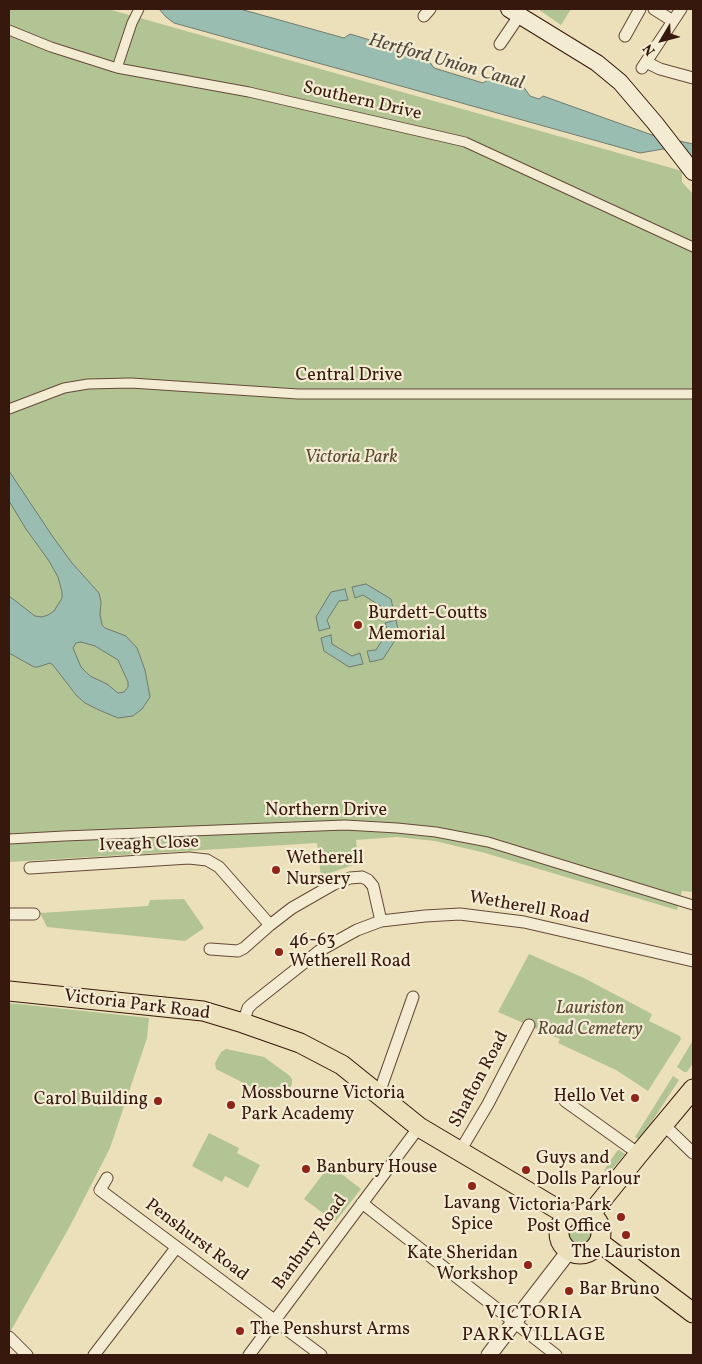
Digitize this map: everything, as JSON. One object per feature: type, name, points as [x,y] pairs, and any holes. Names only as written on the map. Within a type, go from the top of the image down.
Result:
[{"type":"main road","points":[[514,12],[615,77],[655,123],[691,169]]},
{"type":"main road","name":"Victoria Park Road","points":[[9,991],[203,1011],[243,1022],[300,1043],[342,1065],[419,1128],[569,1216]]},
{"type":"main road","points":[[591,1216],[597,1206],[693,1089]]},
{"type":"main road","points":[[582,1212],[597,1221],[600,1228],[599,1242],[595,1248],[584,1254],[568,1251],[560,1239],[559,1231],[561,1224],[569,1216],[582,1212]]},
{"type":"main road","points":[[599,1242],[693,1313]]},
{"type":"street","points":[[625,36],[640,9]]},
{"type":"street","points":[[654,9],[673,21]]},
{"type":"street","points":[[681,9],[644,65],[693,78]]},
{"type":"street","points":[[500,44],[514,12]]},
{"type":"street","points":[[117,68],[137,13]]},
{"type":"street","name":"Southern Drive","points":[[9,30],[51,47],[117,68],[249,92],[465,142],[693,247]]},
{"type":"street","name":"Central Drive","points":[[9,409],[64,388],[88,384],[131,383],[298,394],[693,394]]},
{"type":"street","name":"Northern Drive","points":[[9,839],[345,824],[397,828],[436,832],[488,842],[693,905]]},
{"type":"street","name":"Iveagh Close","points":[[30,868],[200,858],[219,867],[270,925]]},
{"type":"street","points":[[210,949],[238,951],[304,900],[344,879],[356,877],[368,880],[373,886],[381,921]]},
{"type":"street","points":[[9,914],[34,914]]},
{"type":"street","name":"Wetherell Road","points":[[243,1022],[248,1008],[252,1004],[319,951],[357,930],[381,921],[460,914],[524,922],[693,961]]},
{"type":"street","points":[[378,1096],[413,997]]},
{"type":"street","name":"Shafton Road","points":[[460,1151],[488,1104],[529,1025]]},
{"type":"street","points":[[565,1101],[639,1154]]},
{"type":"street","points":[[664,1125],[693,1153]]},
{"type":"street","name":"Banbury Road","points":[[249,1355],[419,1128]]},
{"type":"street","name":"Penshurst Road","points":[[107,1178],[100,1190],[320,1355]]},
{"type":"street","points":[[362,1203],[556,1355]]},
{"type":"street","points":[[94,1355],[176,1248]]},
{"type":"street","points":[[488,1355],[568,1251]]},
{"type":"street","points":[[9,1337],[27,1355]]},
{"type":"green space","name":"Victoria Park","points":[[9,9],[108,9],[682,171],[682,182],[693,194],[693,892],[682,891],[677,910],[485,853],[435,841],[397,837],[356,840],[359,863],[321,878],[317,843],[9,862]]},
{"type":"green space","points":[[538,9],[571,9],[561,25]]},
{"type":"green space","points":[[184,899],[204,928],[185,941],[47,927],[40,913],[148,906],[150,900]]},
{"type":"green space","name":"Lauriston Road Cemetery","points":[[529,954],[584,978],[652,1014],[649,1021],[680,1036],[681,1039],[648,1091],[616,1070],[558,1043],[560,1039],[498,1012]]},
{"type":"green space","points":[[9,1003],[149,1018],[147,1038],[110,1148],[70,1226],[9,1334]]},
{"type":"green space","points":[[693,1040],[693,1063],[687,1072],[684,1072],[677,1067]]},
{"type":"green space","points":[[226,1049],[264,1057],[290,1076],[292,1084],[284,1099],[277,1100],[216,1069],[215,1063],[221,1052]]},
{"type":"green space","points":[[673,1076],[679,1080],[640,1140],[635,1137]]},
{"type":"green space","points":[[209,1133],[239,1148],[237,1153],[260,1165],[248,1188],[225,1176],[222,1182],[192,1166]]},
{"type":"green space","points":[[619,1150],[625,1154],[608,1174],[604,1170]]},
{"type":"green space","points":[[330,1165],[361,1189],[335,1222],[304,1199]]},
{"type":"green space","points":[[580,1220],[590,1223],[593,1233],[590,1243],[580,1246],[570,1243],[567,1233],[570,1223]]},
{"type":"water","points":[[159,9],[240,9],[344,38],[350,34],[426,57],[434,68],[483,83],[493,77],[523,86],[530,96],[539,99],[543,96],[652,135],[693,144],[693,158],[663,149],[640,153],[174,23]]},
{"type":"water","points":[[9,471],[72,563],[99,593],[102,625],[126,636],[137,648],[145,670],[150,697],[142,709],[133,716],[118,718],[85,703],[76,695],[50,663],[34,667],[9,653],[9,596],[35,616],[42,617],[54,611],[62,598],[62,592],[58,577],[49,561],[9,501]],"holes":[[[81,642],[95,646],[118,660],[128,682],[128,687],[124,692],[118,693],[107,684],[90,676],[81,667],[73,648],[76,643]]]},
{"type":"water","points":[[366,584],[391,599],[394,613],[383,616],[382,607],[363,595],[355,598],[352,587]]},
{"type":"water","points":[[345,589],[348,600],[339,601],[327,620],[330,628],[319,631],[316,617],[331,592]]},
{"type":"water","points":[[396,620],[399,634],[383,659],[370,662],[367,651],[376,650],[388,631],[385,623]]},
{"type":"water","points":[[331,635],[332,644],[352,656],[360,653],[363,664],[349,667],[324,651],[321,638]]},
{"type":"place","name":"Burdett-Coutts Memorial","points":[[358,625]]},
{"type":"place","name":"Wetherell Nursery","points":[[276,870]]},
{"type":"place","name":"46-63 Wetherell Road","points":[[279,952]]},
{"type":"place","name":"Hello Vet","points":[[635,1098]]},
{"type":"place","name":"Carol Building","points":[[158,1101]]},
{"type":"place","name":"Mossbourne Victoria Park Academy","points":[[231,1105]]},
{"type":"place","name":"Banbury House","points":[[306,1169]]},
{"type":"place","name":"Guys and Dolls Parlour","points":[[526,1170]]},
{"type":"place","name":"Lavang Spice","points":[[472,1186]]},
{"type":"place","name":"Victoria Park Post Office","points":[[621,1217]]},
{"type":"place","name":"The Lauriston","points":[[626,1235]]},
{"type":"place","name":"Kate Sheridan Workshop","points":[[528,1265]]},
{"type":"place","name":"Bar Bruno","points":[[569,1291]]},
{"type":"place","name":"The Penshurst Arms","points":[[240,1331]]},
{"type":"district","name":"VICTORIA PARK VILLAGE","points":[[534,1326]]},
{"type":"water label","name":"Hertford Union Canal","points":[[446,63]]}]
